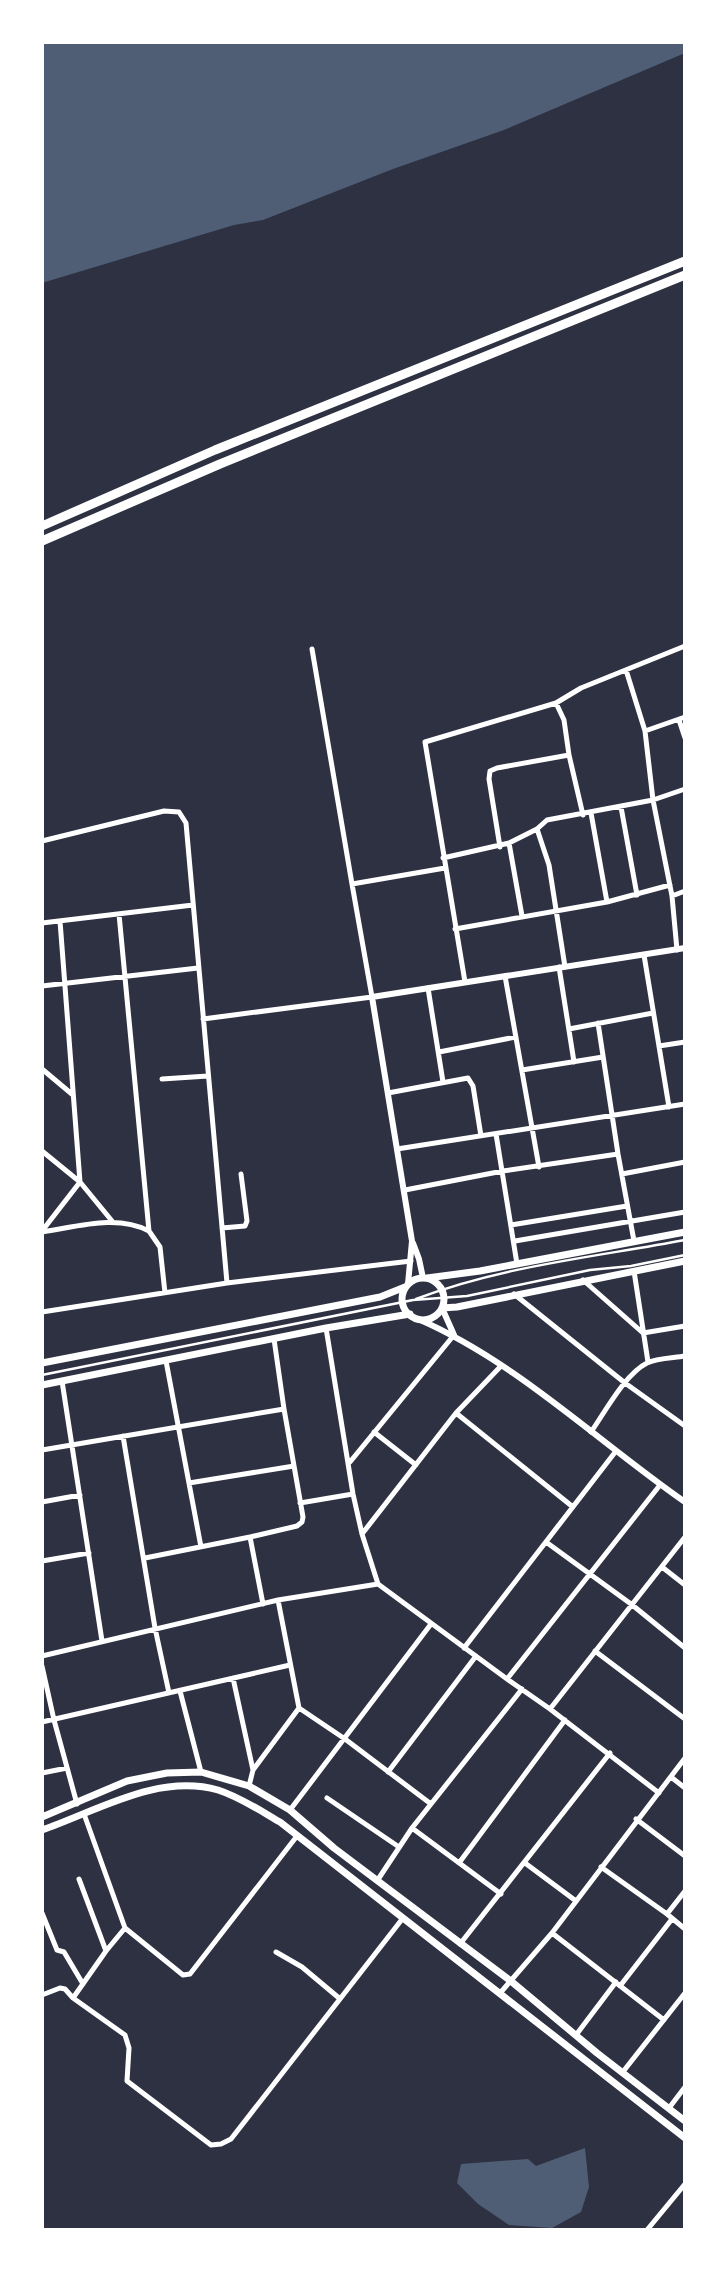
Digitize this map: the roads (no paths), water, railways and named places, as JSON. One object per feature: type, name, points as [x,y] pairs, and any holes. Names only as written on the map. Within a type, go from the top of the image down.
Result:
[{"type":"highway","points":[[42,526],[215,450],[685,261]]},
{"type":"highway","points":[[42,541],[220,464],[685,275]]},
{"type":"main road","points":[[42,1363],[380,1297],[425,1278],[517,1264],[685,1232]]},
{"type":"main road","points":[[442,1308],[685,1261]]},
{"type":"main road","points":[[42,1385],[326,1328],[434,1316],[442,1308],[442,1289],[436,1282],[425,1278]]},
{"type":"main road","points":[[407,1286],[402,1302],[406,1311],[414,1317]]},
{"type":"main road","points":[[42,1817],[127,1781],[148,1776],[201,1772],[249,1786],[290,1810],[377,1881],[512,1982],[685,2121]]},
{"type":"main road","points":[[42,1830],[125,1797],[164,1788],[199,1786],[239,1799],[281,1822],[685,2138]]},
{"type":"street","points":[[465,982],[425,743],[556,704],[581,688],[685,646]]},
{"type":"street","points":[[312,649],[405,1190],[412,1241],[407,1286]]},
{"type":"street","points":[[203,1019],[372,997],[681,949],[653,800],[645,732],[626,670]]},
{"type":"street","points":[[556,704],[564,720],[583,815]]},
{"type":"street","points":[[645,732],[682,718],[685,738]]},
{"type":"street","points":[[500,846],[490,771],[569,755]]},
{"type":"street","points":[[443,858],[509,843],[537,829],[547,820],[653,800],[685,789]]},
{"type":"street","points":[[621,807],[636,895]]},
{"type":"street","points":[[42,841],[164,811],[179,813],[186,822],[227,1283]]},
{"type":"street","points":[[591,813],[607,902]]},
{"type":"street","points":[[537,829],[549,865],[573,1062]]},
{"type":"street","points":[[509,843],[522,916]]},
{"type":"street","points":[[352,884],[445,868]]},
{"type":"street","points":[[455,929],[555,909],[607,902],[670,885]]},
{"type":"street","points":[[672,896],[685,891]]},
{"type":"street","points":[[42,923],[193,905]]},
{"type":"street","points":[[119,914],[149,1231],[160,1247],[165,1293]]},
{"type":"street","points":[[42,1232],[80,1182],[60,921]]},
{"type":"street","points":[[644,956],[669,1107]]},
{"type":"street","points":[[42,986],[198,968]]},
{"type":"street","points":[[505,976],[540,1167]]},
{"type":"street","points":[[428,988],[443,1082]]},
{"type":"street","points":[[569,1028],[653,1013]]},
{"type":"street","points":[[597,1023],[634,1241]]},
{"type":"street","points":[[439,1052],[516,1037]]},
{"type":"street","points":[[659,1046],[685,1042]]},
{"type":"street","points":[[522,1070],[603,1058]]},
{"type":"street","points":[[42,1069],[73,1095]]},
{"type":"street","points":[[162,1079],[208,1076]]},
{"type":"street","points":[[388,1093],[465,1078],[470,1080],[481,1136]]},
{"type":"street","points":[[397,1149],[685,1104]]},
{"type":"street","points":[[496,1134],[517,1264]]},
{"type":"street","points":[[42,1151],[80,1182],[113,1222]]},
{"type":"street","points":[[405,1190],[503,1171],[618,1154]]},
{"type":"street","points":[[622,1174],[685,1162]]},
{"type":"street","points":[[222,1228],[245,1226],[247,1221],[241,1174]]},
{"type":"street","points":[[512,1225],[627,1206]]},
{"type":"street","points":[[515,1241],[685,1212]]},
{"type":"street","points":[[42,1232],[113,1222],[132,1223],[149,1231]]},
{"type":"street","points":[[412,1241],[425,1278]]},
{"type":"street","points":[[42,1312],[227,1283],[411,1261]]},
{"type":"street","points":[[634,1271],[648,1362]]},
{"type":"street","points":[[583,1280],[643,1333]]},
{"type":"street","points":[[514,1294],[685,1426]]},
{"type":"street","points":[[442,1308],[454,1335]]},
{"type":"street","points":[[414,1317],[454,1335],[501,1366],[685,1503]]},
{"type":"street","points":[[643,1333],[685,1326]]},
{"type":"street","points":[[326,1328],[350,1462],[353,1494],[378,1584],[551,1709],[659,1793]]},
{"type":"street","points":[[350,1462],[454,1335]]},
{"type":"street","points":[[145,1558],[300,1524],[303,1517],[274,1339]]},
{"type":"street","points":[[591,1432],[625,1382],[648,1362],[685,1356]]},
{"type":"street","points":[[166,1361],[201,1547]]},
{"type":"street","points":[[362,1534],[456,1413],[501,1366]]},
{"type":"street","points":[[62,1381],[102,1641]]},
{"type":"street","points":[[42,1450],[284,1409]]},
{"type":"street","points":[[456,1413],[573,1507]]},
{"type":"street","points":[[374,1432],[416,1465]]},
{"type":"street","points":[[123,1436],[155,1629],[169,1693]]},
{"type":"street","points":[[464,1648],[617,1451]]},
{"type":"street","points":[[188,1483],[294,1466]]},
{"type":"street","points":[[507,1679],[660,1485]]},
{"type":"street","points":[[300,1503],[353,1494]]},
{"type":"street","points":[[42,1502],[80,1495]]},
{"type":"street","points":[[250,1537],[263,1604]]},
{"type":"street","points":[[551,1709],[685,1537]]},
{"type":"street","points":[[546,1542],[631,1604],[685,1648]]},
{"type":"street","points":[[42,1561],[89,1553]]},
{"type":"street","points":[[662,1567],[685,1585]]},
{"type":"street","points":[[42,1656],[278,1600],[378,1584]]},
{"type":"street","points":[[278,1600],[299,1708],[431,1804]]},
{"type":"street","points":[[290,1810],[431,1624]]},
{"type":"street","points":[[595,1651],[685,1719]]},
{"type":"street","points":[[388,1772],[476,1656]]},
{"type":"street","points":[[42,1722],[290,1665]]},
{"type":"street","points":[[42,1666],[77,1804]]},
{"type":"street","points":[[233,1678],[253,1770]]},
{"type":"street","points":[[377,1881],[412,1828],[523,1689]]},
{"type":"street","points":[[180,1691],[201,1772]]},
{"type":"street","points":[[249,1786],[253,1770],[299,1708]]},
{"type":"street","points":[[459,1863],[565,1720]]},
{"type":"street","points":[[460,1944],[610,1753]]},
{"type":"street","points":[[501,1992],[552,1933],[636,1819],[685,1758]]},
{"type":"street","points":[[42,1773],[67,1768]]},
{"type":"street","points":[[671,1777],[685,1788]]},
{"type":"street","points":[[327,1798],[399,1847]]},
{"type":"street","points":[[84,1814],[125,1928],[183,1975],[190,1974],[297,1836]]},
{"type":"street","points":[[636,1819],[685,1856]]},
{"type":"street","points":[[412,1828],[501,1894]]},
{"type":"street","points":[[525,1863],[576,1901]]},
{"type":"street","points":[[601,1867],[685,1929]]},
{"type":"street","points":[[79,1879],[106,1951]]},
{"type":"street","points":[[576,2035],[670,1916],[685,1891]]},
{"type":"street","points":[[42,1913],[57,1950],[64,1952],[83,1984]]},
{"type":"street","points":[[42,1995],[62,1988],[125,2035],[130,2048],[125,2078],[127,2081],[211,2145],[221,2144],[231,2139],[403,1918]]},
{"type":"street","points":[[73,1998],[125,1928]]},
{"type":"street","points":[[552,1933],[664,2020]]},
{"type":"street","points":[[276,1952],[302,1967],[339,1998]]},
{"type":"street","points":[[622,2073],[685,1993]]},
{"type":"street","points":[[669,2108],[685,2087]]},
{"type":"street","points":[[647,2230],[685,2184]]},
{"type":"lane","points":[[413,1300],[442,1289],[588,1256],[685,1240]]},
{"type":"lane","points":[[42,1375],[402,1302],[444,1298],[685,1255]]},
{"type":"water","points":[[42,42],[685,42],[685,53],[504,130],[393,169],[263,220],[234,225],[42,283]]},
{"type":"water","points":[[585,2148],[589,2187],[581,2212],[552,2228],[509,2225],[478,2204],[457,2183],[461,2164],[528,2159],[536,2166]]}]
